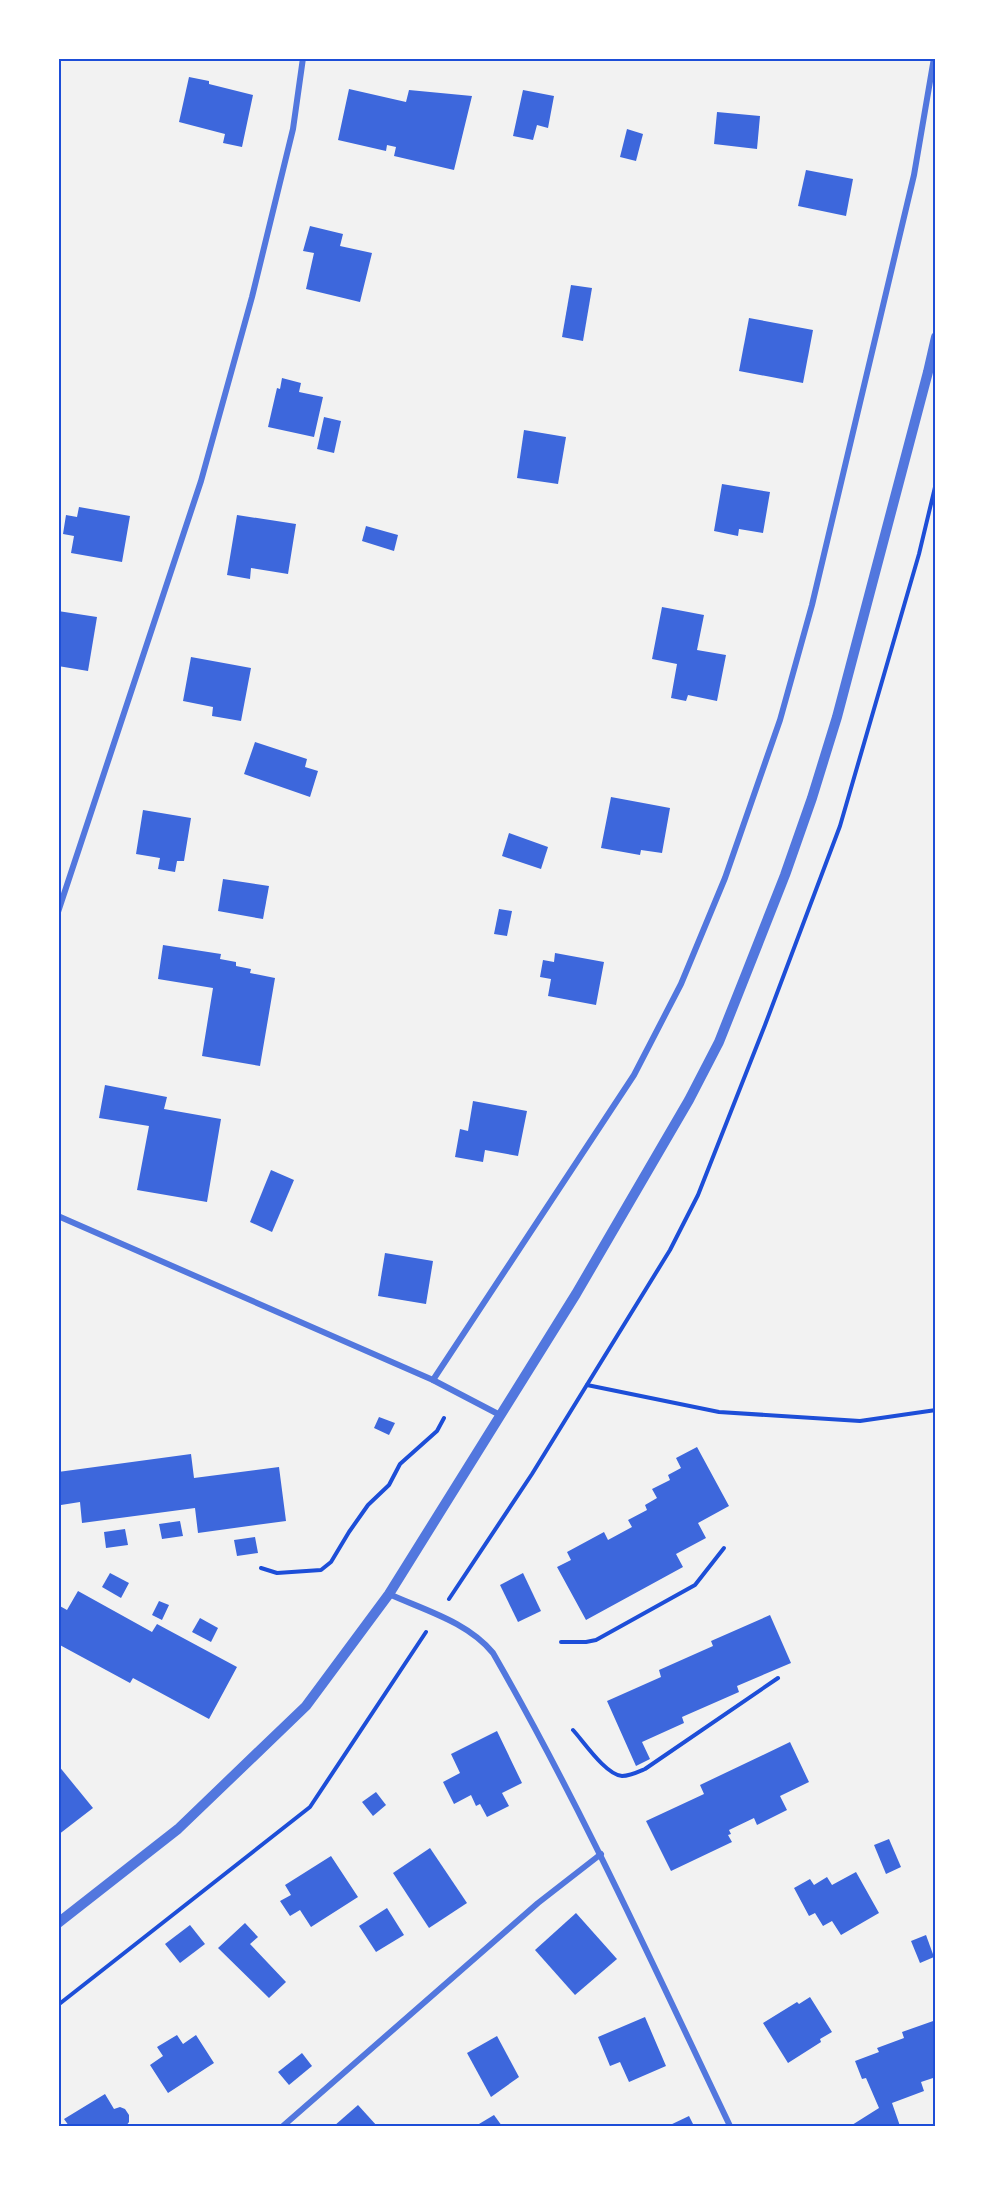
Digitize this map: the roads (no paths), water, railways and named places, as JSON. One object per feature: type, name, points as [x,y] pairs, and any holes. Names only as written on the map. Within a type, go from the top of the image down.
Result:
[{"type":"street","points":[[58,912],[201,482],[252,297],[290,139],[303,58]]},
{"type":"street","points":[[433,1380],[634,1075],[681,984],[725,878],[780,720],[812,605],[914,175],[934,58]]},
{"type":"street","points":[[58,1923],[178,1829],[306,1706],[388,1594],[576,1294],[689,1100],[719,1042],[785,875],[837,717],[936,337]]},
{"type":"street","points":[[58,1216],[433,1380],[500,1415]]},
{"type":"street","points":[[388,1594],[459,1626],[488,1646],[545,1745],[600,1854],[730,2127]]},
{"type":"street","points":[[283,2127],[538,1903],[600,1854]]}]
